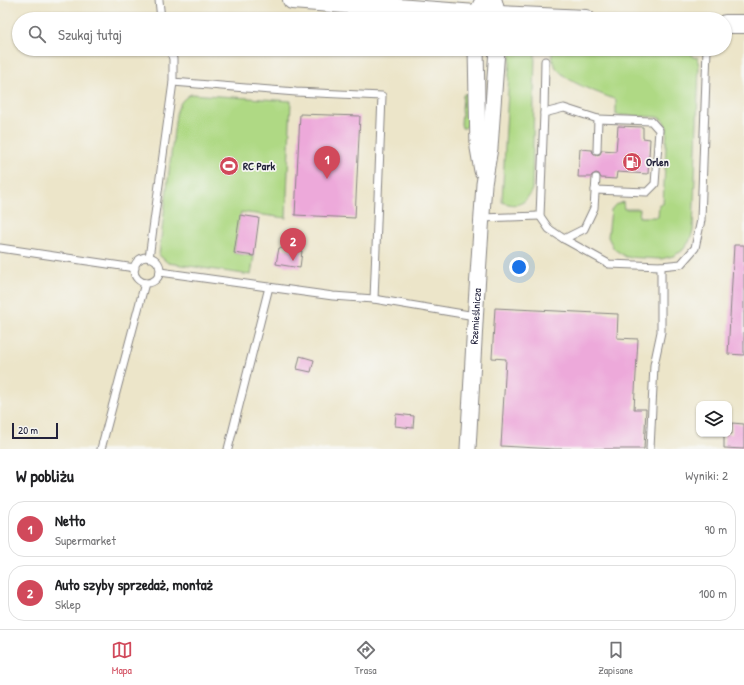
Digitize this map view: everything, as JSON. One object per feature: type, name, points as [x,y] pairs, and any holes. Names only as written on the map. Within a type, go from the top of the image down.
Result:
[{"type":"street","points":[[292,0],[497,12]]},
{"type":"street","points":[[732,24],[744,24]]},
{"type":"street","name":"Rzemieślnicza","points":[[476,56],[478,148],[484,184]]},
{"type":"street","name":"Rzemieślnicza","points":[[468,449],[484,184],[490,148],[497,56]]},
{"type":"lane","points":[[159,0],[160,12]]},
{"type":"lane","points":[[149,258],[173,82],[172,56]]},
{"type":"lane","points":[[545,61],[540,216],[549,229],[609,264],[661,266],[681,264],[695,248],[701,220],[707,56]]},
{"type":"lane","points":[[173,82],[296,92],[382,96],[374,299]]},
{"type":"lane","points":[[544,113],[564,108],[598,119],[651,121],[659,130],[655,184],[647,192],[595,190]]},
{"type":"lane","points":[[597,150],[598,119]]},
{"type":"lane","points":[[564,239],[584,229],[594,208],[596,178]]},
{"type":"lane","points":[[482,218],[540,216]]},
{"type":"lane","points":[[0,248],[135,268]]},
{"type":"lane","points":[[149,258],[156,261],[160,268],[160,272],[156,279],[149,283],[145,283],[138,279],[135,268],[138,261],[149,258]]},
{"type":"lane","points":[[650,449],[654,365],[660,332],[661,266]]},
{"type":"lane","points":[[160,272],[333,296],[374,299],[475,316]]},
{"type":"lane","points":[[101,449],[145,283]]},
{"type":"lane","points":[[228,449],[269,287]]},
{"type":"green space","points":[[511,56],[535,56],[532,189],[524,201],[513,205],[502,202]]},
{"type":"green space","points":[[552,56],[697,57],[699,66],[693,231],[689,242],[682,251],[673,256],[661,259],[626,257],[614,249],[608,237],[611,210],[615,205],[623,202],[624,209],[640,209],[639,217],[658,217],[659,204],[663,204],[667,128],[663,120],[657,117],[616,115],[616,100],[572,81],[557,69]]},
{"type":"green space","name":"RC Park","points":[[191,94],[291,101],[286,218],[241,212],[234,253],[254,256],[251,275],[168,263],[159,255],[176,114],[181,102]]},
{"type":"green space","points":[[464,94],[468,94],[469,97],[468,125],[465,128],[462,128],[461,124]]},
{"type":"building","points":[[300,114],[360,116],[355,218],[295,215]]},
{"type":"building","points":[[618,126],[643,127],[643,138],[650,139],[648,174],[617,172],[616,179],[601,178],[599,174],[596,173],[591,177],[578,177],[580,149],[592,150],[596,155],[600,154],[602,150],[616,151]]},
{"type":"building","points":[[240,215],[259,218],[254,256],[234,253]]},
{"type":"building","points":[[734,245],[744,245],[744,355],[728,354]]},
{"type":"building","points":[[279,248],[302,251],[300,268],[276,264]]},
{"type":"building","points":[[495,308],[618,314],[617,338],[638,339],[634,409],[646,409],[644,449],[555,449],[501,446],[506,359],[492,358]]},
{"type":"building","points":[[300,356],[314,360],[311,372],[297,369]]},
{"type":"building","points":[[396,414],[414,416],[413,428],[395,426]]},
{"type":"building","points":[[732,423],[744,424],[744,449],[724,448],[724,437],[732,437]]},
{"type":"place","name":"Orlen","points":[[632,162]]},
{"type":"place","name":"RC Park","points":[[229,166]]},
{"type":"place","name":"Netto","points":[[327,179]]},
{"type":"place","name":"Auto szyby sprzedaż, montaż","points":[[293,261]]}]
